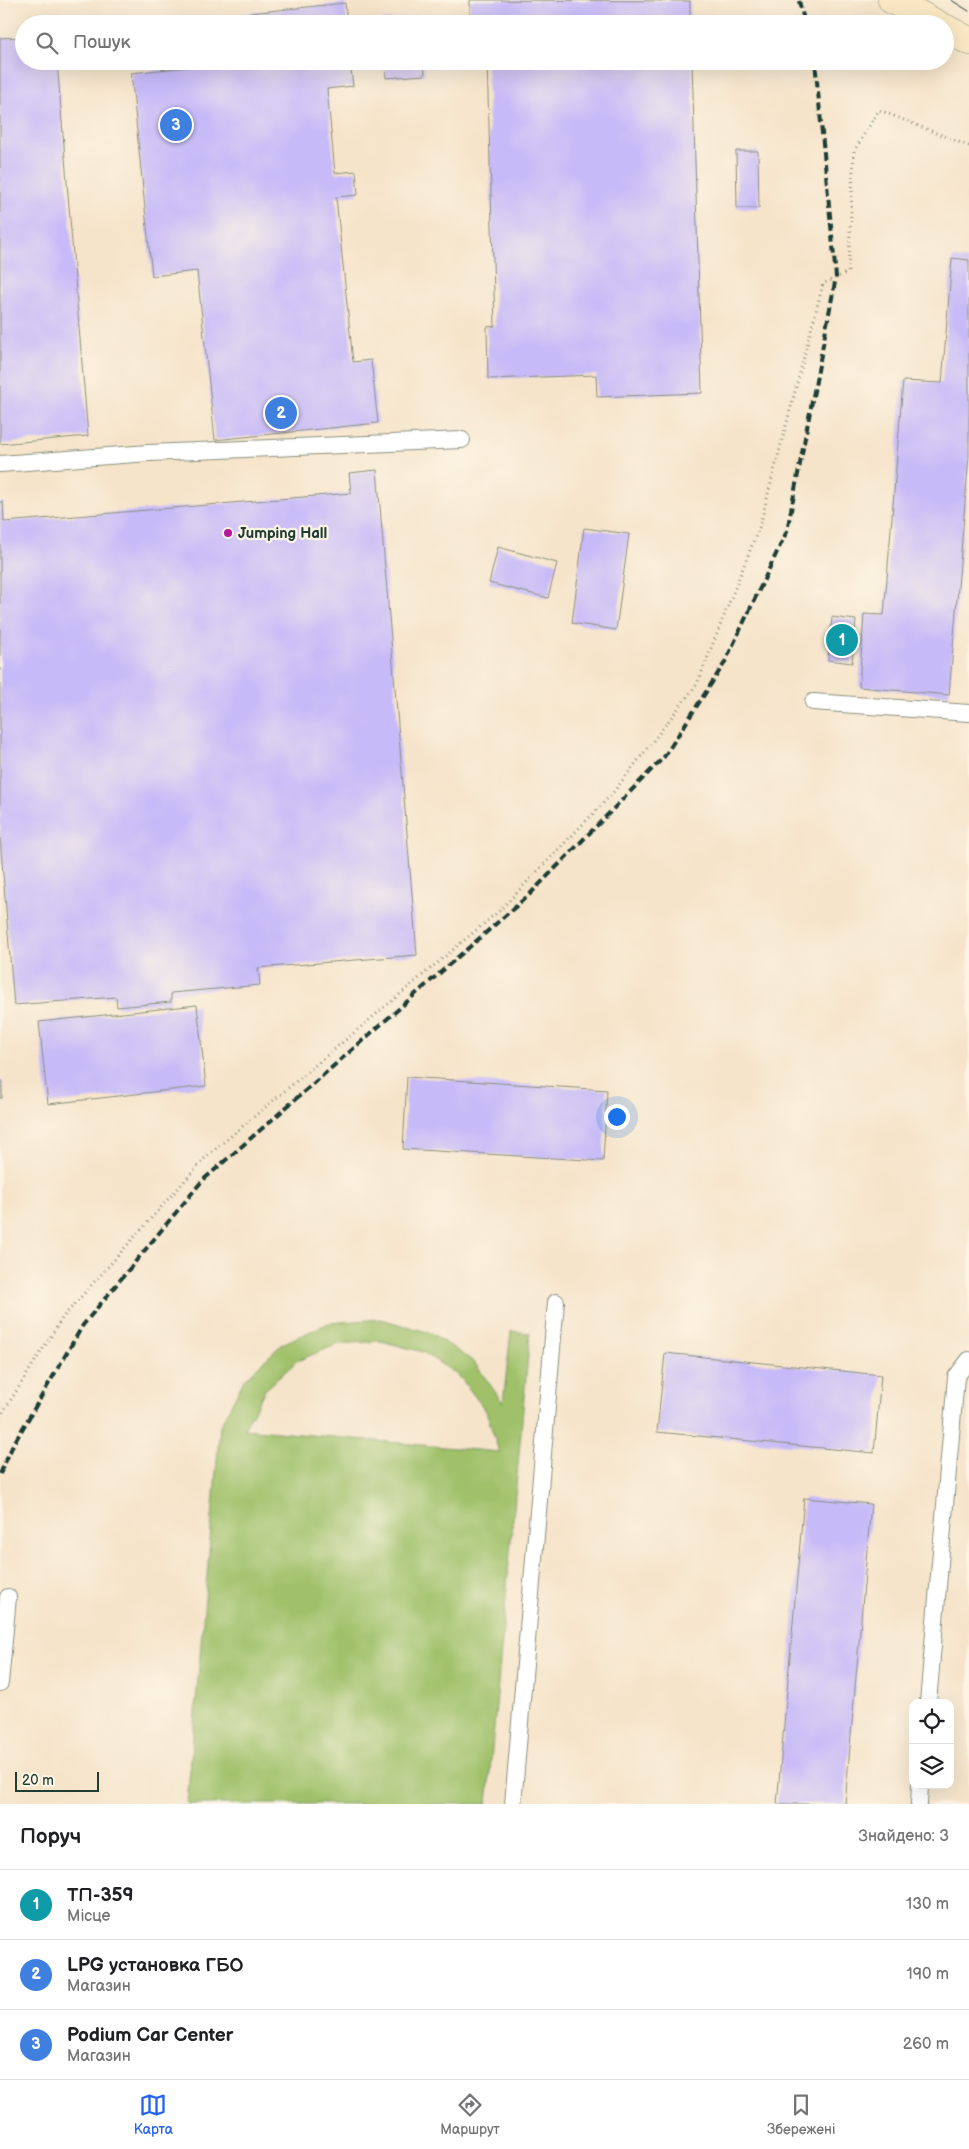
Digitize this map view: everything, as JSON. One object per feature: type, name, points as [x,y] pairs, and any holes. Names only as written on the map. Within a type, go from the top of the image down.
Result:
[{"type":"main road","points":[[892,0],[920,15]]},
{"type":"main road","points":[[954,33],[969,41]]},
{"type":"lane","points":[[0,464],[149,453],[462,440]]},
{"type":"lane","points":[[813,702],[969,713]]},
{"type":"lane","points":[[513,1804],[556,1302]]},
{"type":"lane","points":[[928,1699],[956,1377],[969,1360]]},
{"type":"lane","points":[[0,1683],[8,1597]]},
{"type":"lane","points":[[919,1804],[920,1789]]},
{"type":"path","points":[[0,1417],[63,1317],[206,1157],[499,911],[612,794],[697,684],[760,525],[823,284],[848,272],[854,152],[879,110],[969,146]]},
{"type":"green space","points":[[381,1319],[431,1333],[474,1362],[503,1403],[511,1331],[530,1333],[487,1804],[187,1804],[220,1426],[244,1380],[282,1344],[329,1323]],"holes":[[[381,1341],[423,1352],[459,1376],[486,1411],[499,1452],[244,1429],[265,1390],[297,1361],[338,1344]]]},
{"type":"building","points":[[470,0],[690,1],[690,15],[470,15]]},
{"type":"building","points":[[345,3],[346,15],[231,15]]},
{"type":"building","points":[[15,37],[15,70],[58,70],[88,436],[0,444],[0,38]]},
{"type":"building","points":[[159,70],[351,70],[353,86],[327,89],[335,173],[356,171],[358,195],[336,197],[353,362],[371,360],[378,423],[215,440],[197,271],[152,276],[131,73]]},
{"type":"building","points":[[386,70],[425,70],[425,75],[386,78]]},
{"type":"building","points":[[487,70],[692,70],[702,393],[597,397],[596,375],[488,379],[487,327],[495,326]]},
{"type":"building","points":[[736,151],[758,151],[759,208],[737,208]]},
{"type":"building","points":[[952,258],[969,260],[969,456],[949,695],[859,687],[864,614],[884,615],[903,381],[942,383]]},
{"type":"building","points":[[377,470],[417,955],[258,968],[260,985],[171,993],[171,1002],[117,1007],[116,997],[14,1005],[0,838],[0,502],[3,502],[4,522],[351,493],[349,473]]},
{"type":"building","points":[[584,528],[629,534],[616,630],[572,623]]},
{"type":"building","points":[[498,547],[557,563],[548,598],[489,583]]},
{"type":"building","points":[[832,617],[856,620],[852,663],[828,660]]},
{"type":"building","points":[[197,1005],[206,1086],[48,1104],[39,1022]]},
{"type":"building","points":[[407,1077],[607,1090],[603,1161],[403,1149]]},
{"type":"building","points":[[0,1081],[2,1081],[2,1098],[0,1098]]},
{"type":"building","points":[[665,1353],[881,1375],[874,1453],[657,1432]]},
{"type":"building","points":[[804,1498],[871,1504],[845,1804],[777,1804]]},
{"type":"tram line","points":[[951,0],[969,11]]},
{"type":"railway","points":[[799,1],[803,15]]},
{"type":"railway","points":[[0,1474],[13,1445],[83,1325],[202,1181],[530,894],[664,757],[724,664],[787,531],[836,277],[816,70]]},
{"type":"place","name":"Podium Car Center","points":[[176,125]]},
{"type":"place","name":"LPG установка ГБО","points":[[281,413]]},
{"type":"place","name":"Jumping Hall","points":[[228,533]]},
{"type":"place","name":"ТП-359","points":[[842,640]]}]
